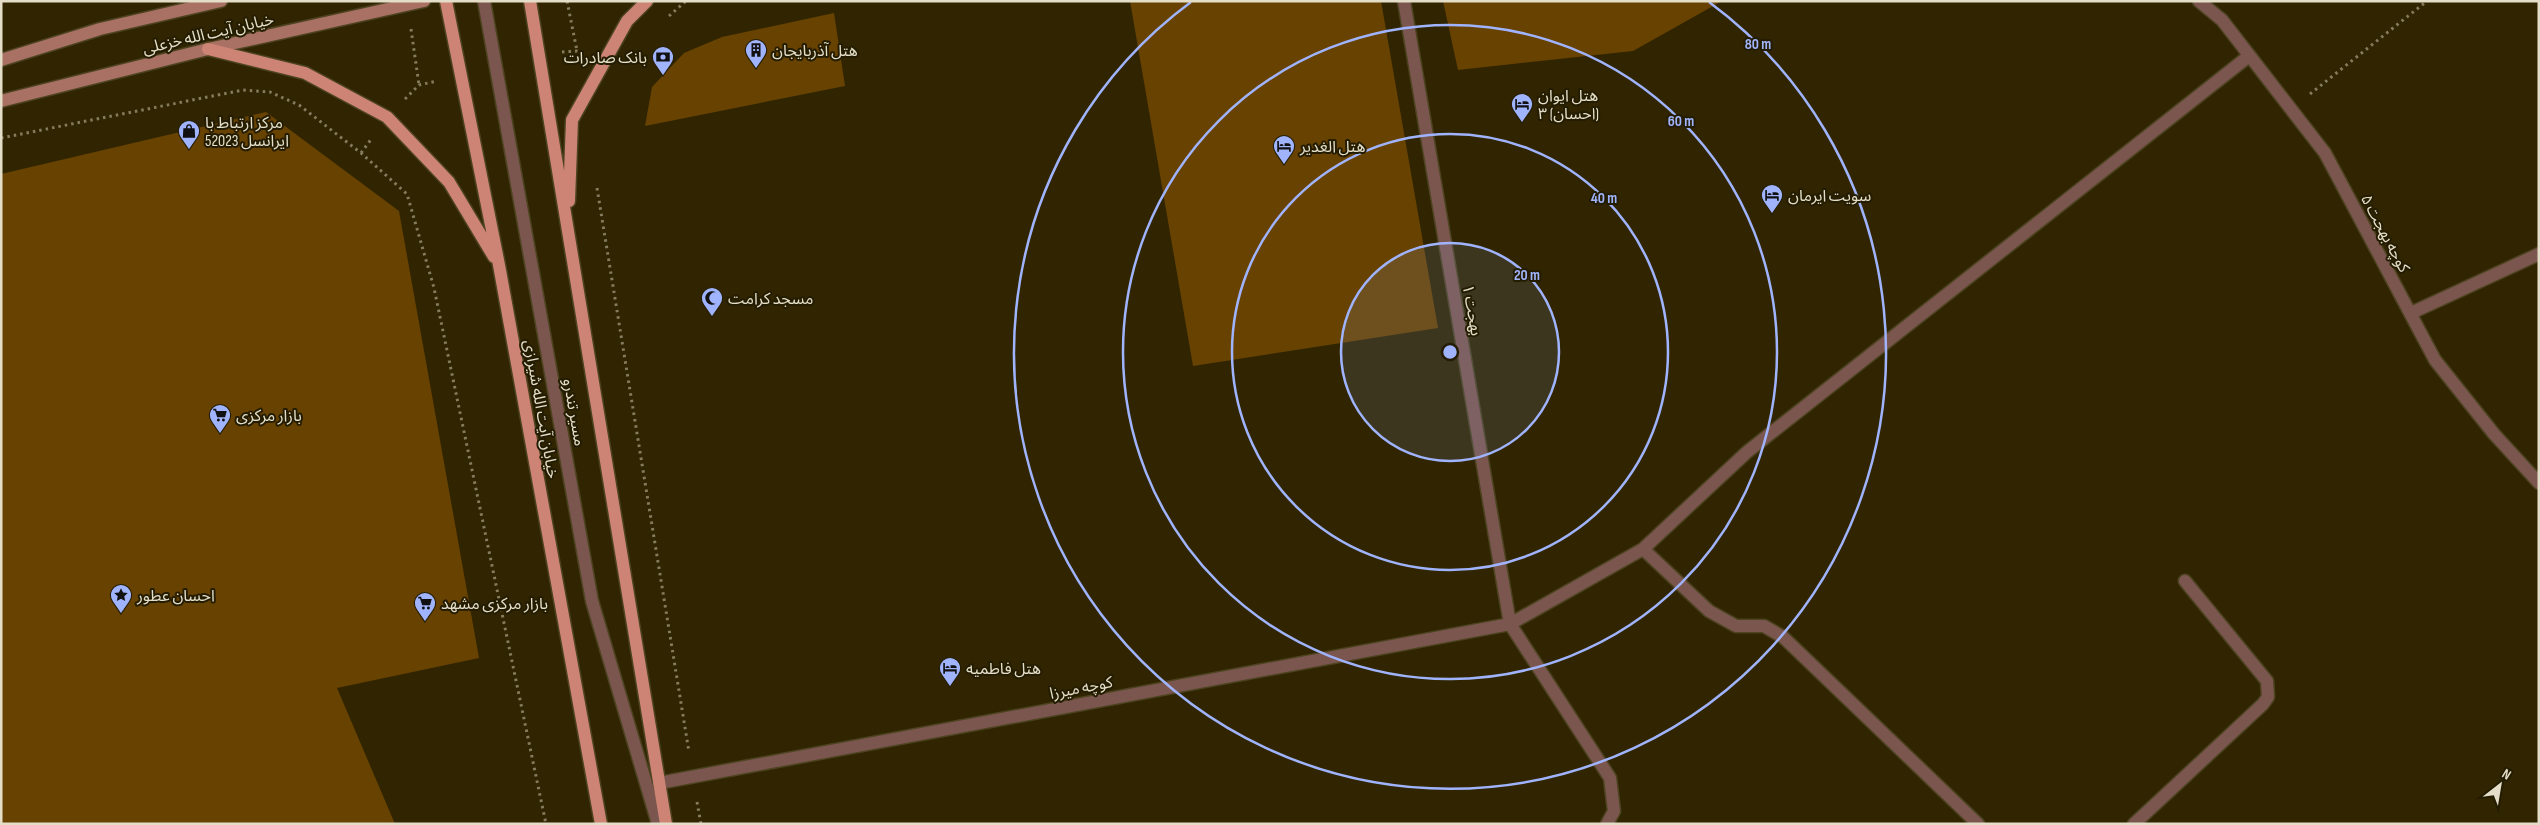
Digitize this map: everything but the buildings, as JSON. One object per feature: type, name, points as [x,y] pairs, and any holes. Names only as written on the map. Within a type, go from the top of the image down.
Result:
[{"type":"main road","name":"خیابان آیت الله خزعلی","points":[[1,60],[100,29],[221,1]]},
{"type":"main road","name":"خیابان آیت الله خزعلی","points":[[1,101],[208,49],[424,1]]},
{"type":"main road","name":"خیابان آیت الله شیرازی","points":[[446,1],[498,264],[601,824]]},
{"type":"main road","points":[[530,1],[666,824]]},
{"type":"main road","points":[[568,231],[572,120],[627,21],[647,1]]},
{"type":"main road","points":[[208,49],[304,73],[387,117],[449,182],[498,264]]},
{"type":"street","name":"مسیر تندرو","points":[[484,1],[592,601],[658,824]]},
{"type":"street","name":"بهجت ۱","points":[[1404,1],[1510,624]]},
{"type":"street","name":"کوچه بهجت ۵","points":[[2199,1],[2222,20],[2325,153],[2435,360],[2494,434],[2539,483]]},
{"type":"street","name":"کوچه میرزا","points":[[659,783],[1510,624],[1643,549],[1747,452],[2249,56]]},
{"type":"street","points":[[2410,313],[2539,254]]},
{"type":"street","points":[[1643,549],[1709,612],[1736,626],[1764,626],[1783,637],[1978,824]]},
{"type":"street","points":[[2134,824],[2263,704],[2268,697],[2267,681],[2185,581]]},
{"type":"street","points":[[1510,624],[1610,778],[1614,812],[1606,824]]},
{"type":"path","points":[[567,1],[577,50]]},
{"type":"path","points":[[664,21],[686,1]]},
{"type":"path","points":[[2291,109],[2427,1]]},
{"type":"path","points":[[407,5],[419,85]]},
{"type":"path","points":[[1,138],[243,90],[270,92],[299,105],[362,153],[407,194],[434,288],[546,824]]},
{"type":"path","points":[[597,186],[701,824]]},
{"type":"place","name":"هتل آذربایجان","points":[[756,69]]},
{"type":"place","name":"بانک صادرات","points":[[663,76]]},
{"type":"place","name":"هتل ایوان ۳ (احسان)","points":[[1522,123]]},
{"type":"place","name":"مرکز ارتباط با ایرانسل 52023","points":[[189,150]]},
{"type":"place","name":"هتل الغدیر","points":[[1284,165]]},
{"type":"place","name":"سویت ایرمان","points":[[1772,214]]},
{"type":"place","name":"مسجد کرامت","points":[[712,317]]},
{"type":"place","name":"بازار مرکزی","points":[[220,434]]},
{"type":"place","name":"احسان عطور","points":[[121,614]]},
{"type":"place","name":"بازار مرکزی مشهد","points":[[425,622]]},
{"type":"place","name":"هتل فاطمیه","points":[[950,687]]}]
